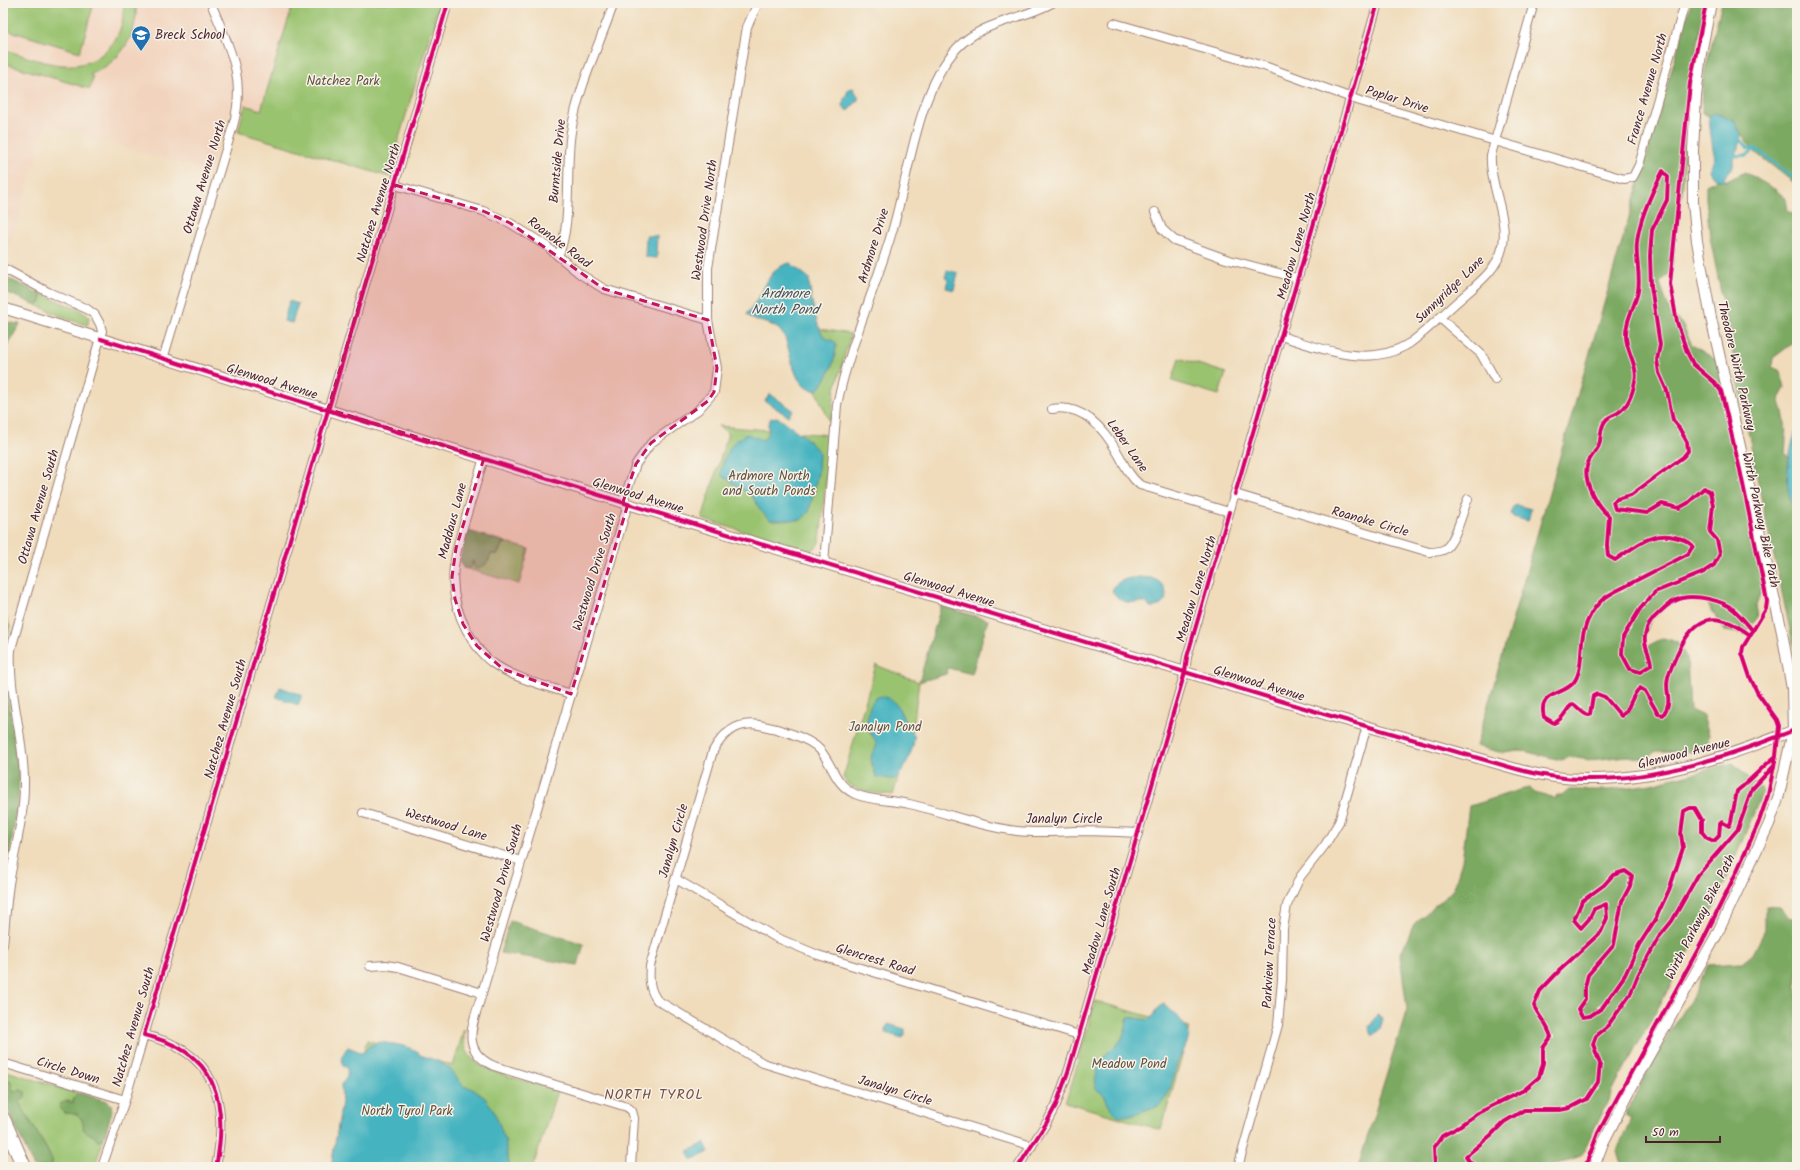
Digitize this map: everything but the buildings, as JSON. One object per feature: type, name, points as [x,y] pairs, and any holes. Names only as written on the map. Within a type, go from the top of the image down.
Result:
[{"type":"highway","points":[[3,1119],[24,1167]]},
{"type":"highway","points":[[3,1140],[14,1167]]},
{"type":"street","name":"Ottawa Avenue North","points":[[162,359],[233,126],[238,100],[236,67],[211,3]]},
{"type":"street","name":"Natchez Avenue North","points":[[328,409],[448,3]]},
{"type":"street","name":"Burntside Drive","points":[[558,256],[562,248],[565,230],[569,153],[574,117],[583,87],[614,3]]},
{"type":"street","name":"Westwood Drive North","points":[[625,503],[636,464],[651,443],[698,410],[714,392],[717,368],[708,320],[708,268],[744,45],[748,27],[758,3]]},
{"type":"street","name":"Ardmore Drive","points":[[824,563],[838,405],[841,387],[853,346],[892,233],[917,135],[929,95],[940,71],[949,58],[970,37],[990,26],[1052,3]]},
{"type":"street","name":"Meadow Lane North","points":[[1186,672],[1187,657],[1378,3]]},
{"type":"street","name":"Sunnyridge Lane","points":[[1281,336],[1347,355],[1378,355],[1398,349],[1410,342],[1440,318],[1490,270],[1501,251],[1503,242],[1502,222],[1490,163],[1534,3]]},
{"type":"street","name":"France Avenue North","points":[[1630,178],[1633,177],[1639,165],[1685,3]]},
{"type":"street","name":"Theodore Wirth Parkway","points":[[1594,1167],[1603,1142],[1637,1077],[1716,936],[1769,824],[1779,795],[1795,730],[1792,689],[1782,632],[1711,318],[1697,241],[1693,188],[1695,104],[1701,53],[1711,3]]},
{"type":"street","name":"Poplar Drive","points":[[1114,23],[1267,67],[1350,97],[1619,179],[1630,178]]},
{"type":"street","name":"Roanoke Road","points":[[395,185],[497,216],[530,235],[592,283],[604,290],[708,320]]},
{"type":"street","name":"Meadow Lane North","points":[[1155,212],[1162,229],[1174,240],[1233,261],[1298,278]]},
{"type":"street","points":[[3,268],[48,292],[87,309],[100,324],[102,330],[100,339]]},
{"type":"street","name":"Glenwood Avenue","points":[[3,308],[625,503],[1367,726],[1520,770],[1552,777],[1582,779],[1633,777],[1663,772],[1698,763],[1795,730]]},
{"type":"street","points":[[1440,318],[1481,354],[1494,379]]},
{"type":"street","name":"Ottawa Avenue South","points":[[3,945],[9,885],[24,784],[22,755],[10,678],[11,649],[100,339]]},
{"type":"street","name":"Leber Lane","points":[[1052,409],[1068,408],[1082,413],[1095,422],[1113,444],[1133,480],[1140,485],[1229,512]]},
{"type":"street","name":"Natchez Avenue South","points":[[102,1167],[125,1100],[328,409]]},
{"type":"street","name":"Maddaus Lane","points":[[484,458],[454,560],[453,587],[458,611],[463,624],[477,646],[493,663],[518,676],[570,694]]},
{"type":"street","name":"Roanoke Circle","points":[[1235,494],[1429,552],[1444,550],[1451,543],[1468,499]]},
{"type":"street","name":"Westwood Drive South","points":[[625,503],[471,1032],[472,1046],[479,1057],[494,1066],[627,1107],[632,1111],[634,1118],[631,1167]]},
{"type":"street","name":"Meadow Lane South","points":[[1018,1167],[1056,1105],[1069,1069],[1186,672]]},
{"type":"street","name":"Janalyn Circle","points":[[1032,1146],[763,1063],[661,1004],[651,992],[650,971],[713,751],[723,736],[737,726],[748,724],[759,725],[797,736],[813,745],[823,754],[840,784],[863,796],[910,804],[989,826],[1018,831],[1097,831],[1138,833]]},
{"type":"street","name":"Parkview Terrace","points":[[1238,1167],[1278,1025],[1281,994],[1283,930],[1287,905],[1300,877],[1325,845],[1339,822],[1367,726]]},
{"type":"street","name":"Westwood Lane","points":[[363,813],[521,861]]},
{"type":"street","name":"Glencrest Road","points":[[676,879],[776,937],[818,955],[1079,1035]]},
{"type":"street","points":[[370,966],[386,965],[398,967],[482,993]]},
{"type":"street","points":[[144,1035],[171,1043],[185,1050],[198,1061],[210,1077],[217,1095],[220,1119],[220,1144],[216,1167]]},
{"type":"street","name":"Circle Down","points":[[4,1064],[125,1100]]},
{"type":"highlighted area","points":[[395,185],[483,211],[510,223],[604,289],[708,320],[717,368],[714,392],[708,401],[651,443],[636,464],[623,502],[628,504],[571,694],[503,669],[477,646],[463,624],[455,599],[452,577],[456,548],[484,458],[328,409]]},
{"type":"shaded area","name":"Breck School","points":[[3,3],[293,3],[261,110],[231,102],[210,172],[46,124],[6,260],[3,258]]},
{"type":"green space","points":[[3,3],[94,3],[80,52],[3,29]]},
{"type":"green space","points":[[123,3],[136,3],[134,27],[125,47],[118,55],[101,70],[90,75],[93,77],[90,89],[3,63],[3,49],[60,65],[74,65],[88,62],[100,55],[112,44],[115,39],[123,19]]},
{"type":"green space","name":"Natchez Park","points":[[293,3],[440,3],[434,20],[436,21],[433,31],[431,31],[397,145],[399,146],[390,177],[238,132],[245,105],[261,110]]},
{"type":"green space","points":[[1691,3],[1706,3],[1690,83],[1685,127],[1683,185],[1671,272],[1660,283],[1670,313],[1682,324],[1692,345],[1721,363],[1773,587],[1762,589],[1756,606],[1758,617],[1745,634],[1725,631],[1706,601],[1682,598],[1664,608],[1652,619],[1644,635],[1646,647],[1663,638],[1678,642],[1687,659],[1690,710],[1703,716],[1709,735],[1707,749],[1697,752],[1656,751],[1645,759],[1627,756],[1590,760],[1571,757],[1561,760],[1519,750],[1503,753],[1476,746]]},
{"type":"green space","points":[[1722,3],[1797,3],[1797,185],[1756,153],[1741,134],[1734,120],[1714,113],[1709,116],[1702,113],[1703,79]]},
{"type":"green space","points":[[1745,172],[1776,190],[1786,199],[1788,211],[1797,215],[1797,340],[1773,358],[1772,367],[1781,371],[1785,388],[1779,399],[1785,426],[1785,454],[1789,457],[1788,479],[1791,499],[1797,513],[1797,686],[1794,648],[1762,502],[1710,237],[1706,199],[1706,185],[1717,180],[1727,181]]},
{"type":"green space","points":[[3,276],[41,294],[41,302],[36,305],[3,291]]},
{"type":"green space","points":[[41,294],[80,310],[89,317],[88,324],[87,325],[68,319],[36,305],[41,302]]},
{"type":"green space","points":[[3,322],[20,324],[3,353]]},
{"type":"green space","points":[[784,323],[851,334],[835,389],[831,424]]},
{"type":"green space","points":[[1179,358],[1226,373],[1219,395],[1172,381]]},
{"type":"green space","name":"Ardmore North and South Ponds","points":[[718,426],[830,435],[821,535],[816,548],[805,550],[702,519],[728,433]]},
{"type":"green space","points":[[468,531],[506,543],[502,544],[498,554],[491,554],[483,567],[478,569],[475,568],[473,565],[474,562],[472,561],[472,565],[468,569],[463,568],[460,559]]},
{"type":"green space","points":[[506,543],[529,549],[519,584],[468,569],[472,565],[472,560],[474,562],[489,561],[491,554],[498,554],[502,544]]},
{"type":"green space","points":[[941,606],[988,620],[972,674],[948,668],[946,674],[919,682]]},
{"type":"green space","points":[[3,609],[10,627],[5,646],[5,673],[19,779],[18,799],[7,871],[3,871],[3,781],[6,779],[3,776]]},
{"type":"green space","name":"Janalyn Pond","points":[[876,665],[919,682],[913,727],[893,795],[865,791],[853,787],[843,778]]},
{"type":"green space","points":[[1733,763],[1763,791],[1717,901],[1616,1084],[1581,1156],[1548,1167],[1358,1167],[1407,1009],[1400,955],[1414,924],[1453,890],[1462,861],[1469,806],[1529,788],[1535,793],[1555,799],[1557,796],[1562,796],[1569,790],[1610,790],[1651,784]]},
{"type":"green space","points":[[1765,906],[1779,907],[1790,918],[1797,918],[1797,1167],[1623,1167],[1617,1152],[1631,1118],[1625,1115],[1656,1055],[1695,993],[1708,965],[1742,963],[1753,954],[1765,930]]},
{"type":"green space","points":[[510,921],[584,944],[578,965],[500,953]]},
{"type":"green space","name":"Meadow Pond","points":[[1095,1001],[1190,1028],[1161,1130],[1065,1102],[1072,1083]]},
{"type":"green space","name":"North Tyrol Park","points":[[464,1029],[464,1041],[467,1050],[471,1058],[478,1064],[495,1072],[557,1091],[533,1167],[331,1167],[367,1040],[453,1066]]},
{"type":"green space","points":[[3,1070],[78,1093],[65,1113],[77,1114],[81,1118],[88,1133],[94,1135],[98,1140],[104,1138],[93,1167],[52,1167],[52,1160],[46,1148],[19,1102],[21,1090],[13,1091],[5,1078]]},
{"type":"green space","points":[[3,1072],[5,1078],[11,1081],[13,1091],[21,1090],[25,1092],[25,1098],[19,1102],[46,1148],[52,1160],[52,1167],[34,1167],[3,1099]]},
{"type":"green space","points":[[78,1093],[107,1101],[111,1104],[112,1111],[104,1138],[98,1140],[83,1129],[82,1121],[77,1114],[65,1113],[60,1108],[60,1104],[67,1101],[73,1103],[73,1098]]},
{"type":"water","points":[[853,88],[858,96],[858,100],[847,111],[843,106],[844,99],[849,89]]},
{"type":"water","points":[[1714,113],[1734,120],[1741,134],[1739,148],[1733,159],[1733,167],[1724,178],[1727,181],[1716,178],[1709,170],[1715,157],[1709,116]]},
{"type":"water","points":[[646,236],[657,236],[657,258],[645,257]]},
{"type":"water","name":"Ardmore North Pond","points":[[790,263],[809,278],[810,291],[818,325],[824,336],[835,342],[836,345],[835,357],[831,369],[825,381],[817,390],[809,389],[798,379],[785,338],[781,332],[776,327],[754,320],[747,314],[772,274],[779,267]]},
{"type":"water","points":[[947,270],[958,273],[954,290],[946,288],[948,279],[945,278]]},
{"type":"water","points":[[289,301],[298,304],[292,323],[284,321]]},
{"type":"water","points":[[770,394],[793,410],[788,416],[765,401]]},
{"type":"water","points":[[777,417],[805,437],[819,452],[818,473],[809,512],[801,520],[770,520],[761,511],[752,496],[721,475],[725,457],[732,445],[747,434],[763,440],[769,432],[768,424],[771,418]]},
{"type":"water","points":[[1797,427],[1797,513],[1792,503],[1787,482],[1791,448]]},
{"type":"water","points":[[1516,505],[1531,509],[1528,521],[1513,517],[1511,513],[1513,507]]},
{"type":"water","points":[[1140,577],[1154,579],[1158,581],[1165,589],[1166,598],[1161,605],[1150,607],[1148,604],[1142,602],[1122,601],[1112,591],[1120,582]]},
{"type":"water","points":[[280,687],[302,695],[298,705],[276,697]]},
{"type":"water","name":"Janalyn Pond","points":[[882,696],[888,698],[895,704],[914,735],[913,745],[905,766],[898,777],[894,779],[876,777],[871,759],[876,748],[876,741],[865,726],[871,703],[877,697]]},
{"type":"water","name":"Meadow Pond","points":[[1164,1004],[1182,1022],[1189,1033],[1188,1041],[1177,1064],[1169,1090],[1164,1100],[1158,1106],[1131,1115],[1120,1116],[1112,1111],[1104,1095],[1095,1086],[1100,1064],[1105,1055],[1122,1038],[1128,1017],[1149,1020]]},
{"type":"water","points":[[1377,1015],[1383,1018],[1380,1030],[1372,1035],[1369,1026]]},
{"type":"water","points":[[888,1024],[905,1029],[905,1036],[903,1036],[903,1038],[885,1033]]},
{"type":"water","name":"North Tyrol Park","points":[[380,1042],[405,1046],[417,1051],[420,1055],[438,1061],[450,1069],[463,1086],[471,1088],[484,1097],[493,1109],[500,1126],[506,1143],[510,1167],[331,1167],[342,1102],[341,1084],[346,1079],[347,1075],[347,1068],[343,1066],[342,1058],[348,1047],[363,1053],[369,1046]]},
{"type":"water","points":[[705,1143],[709,1152],[692,1160],[688,1151]]},
{"type":"waterway","points":[[1740,140],[1748,148],[1756,149]]},
{"type":"waterway","points":[[1735,156],[1746,155],[1756,149],[1797,181]]},
{"type":"cycle path","points":[[216,1167],[220,1143],[220,1121],[218,1100],[212,1082],[202,1066],[187,1053],[168,1043],[144,1035],[448,3]]},
{"type":"cycle path","points":[[1235,494],[1378,3]]},
{"type":"cycle path","name":"Wirth Parkway Bike Path","points":[[1585,1167],[1598,1133],[1702,942],[1735,875],[1758,824],[1768,795],[1776,756],[1779,726],[1777,720],[1757,692],[1742,653],[1743,647],[1766,609],[1767,601],[1740,470],[1721,391],[1714,382],[1693,364],[1687,352],[1677,322],[1670,284],[1690,83],[1706,3]]},
{"type":"cycle path","points":[[1750,635],[1738,627],[1717,619],[1708,620],[1699,624],[1691,631],[1677,654],[1669,674],[1667,683],[1668,705],[1663,715],[1658,714],[1645,691],[1640,688],[1634,695],[1627,710],[1621,716],[1605,697],[1597,694],[1593,696],[1590,714],[1588,715],[1573,704],[1561,719],[1554,723],[1544,717],[1544,703],[1548,698],[1570,686],[1577,676],[1584,631],[1591,614],[1599,603],[1614,592],[1688,554],[1693,546],[1680,538],[1657,536],[1650,538],[1615,560],[1608,556],[1607,545],[1609,516],[1600,507],[1592,494],[1586,472],[1588,463],[1599,445],[1604,423],[1607,419],[1619,412],[1625,406],[1630,398],[1634,385],[1636,376],[1628,348],[1626,331],[1639,285],[1637,254],[1638,234],[1643,215],[1663,171],[1668,177],[1667,200],[1652,230],[1650,256],[1651,286],[1660,345],[1657,360],[1659,373],[1667,391],[1673,420],[1687,442],[1688,451],[1683,457],[1631,495],[1617,499],[1613,502],[1615,509],[1647,513],[1662,504],[1679,508],[1688,503],[1704,488],[1710,492],[1713,505],[1710,532],[1717,540],[1720,554],[1714,565],[1702,573],[1655,592],[1640,609],[1623,637],[1622,654],[1630,669],[1640,672],[1651,665],[1645,640],[1647,629],[1653,619],[1663,609],[1682,598],[1695,597],[1723,603],[1737,612],[1753,631]]},
{"type":"cycle path","points":[[101,339],[628,504],[1324,714],[1528,772],[1575,779],[1610,779],[1638,776],[1692,765],[1746,748],[1797,729]]},
{"type":"cycle path","points":[[1018,1167],[1047,1122],[1056,1105],[1069,1069],[1185,672],[1187,657],[1229,512]]},
{"type":"cycle path","points":[[1435,1167],[1434,1148],[1442,1136],[1478,1113],[1524,1090],[1539,1077],[1543,1063],[1543,1048],[1551,1037],[1548,1028],[1534,1006],[1540,991],[1601,932],[1607,918],[1606,904],[1594,909],[1589,919],[1581,928],[1574,920],[1582,901],[1604,885],[1613,875],[1625,871],[1632,876],[1630,886],[1622,901],[1614,945],[1588,975],[1585,987],[1585,999],[1578,1009],[1582,1017],[1590,1016],[1602,1008],[1625,975],[1639,945],[1655,920],[1669,890],[1683,848],[1681,834],[1684,811],[1690,808],[1695,808],[1702,820],[1702,832],[1707,838],[1714,841],[1719,836],[1720,824],[1722,822],[1729,826],[1731,822],[1737,791],[1776,756]]},
{"type":"cycle path","name":"Wirth Parkway Bike Path","points":[[1476,1167],[1466,1156],[1504,1122],[1524,1110],[1560,1110],[1570,1108],[1587,1099],[1598,1082],[1600,1064],[1593,1044],[1596,1036],[1606,1028],[1630,995],[1638,975],[1659,937],[1672,921],[1698,875],[1738,829],[1752,789],[1774,766]]},
{"type":"place","name":"Breck School","points":[[141,52]]},
{"type":"district","name":"NORTH TYROL","points":[[654,1095]]}]
